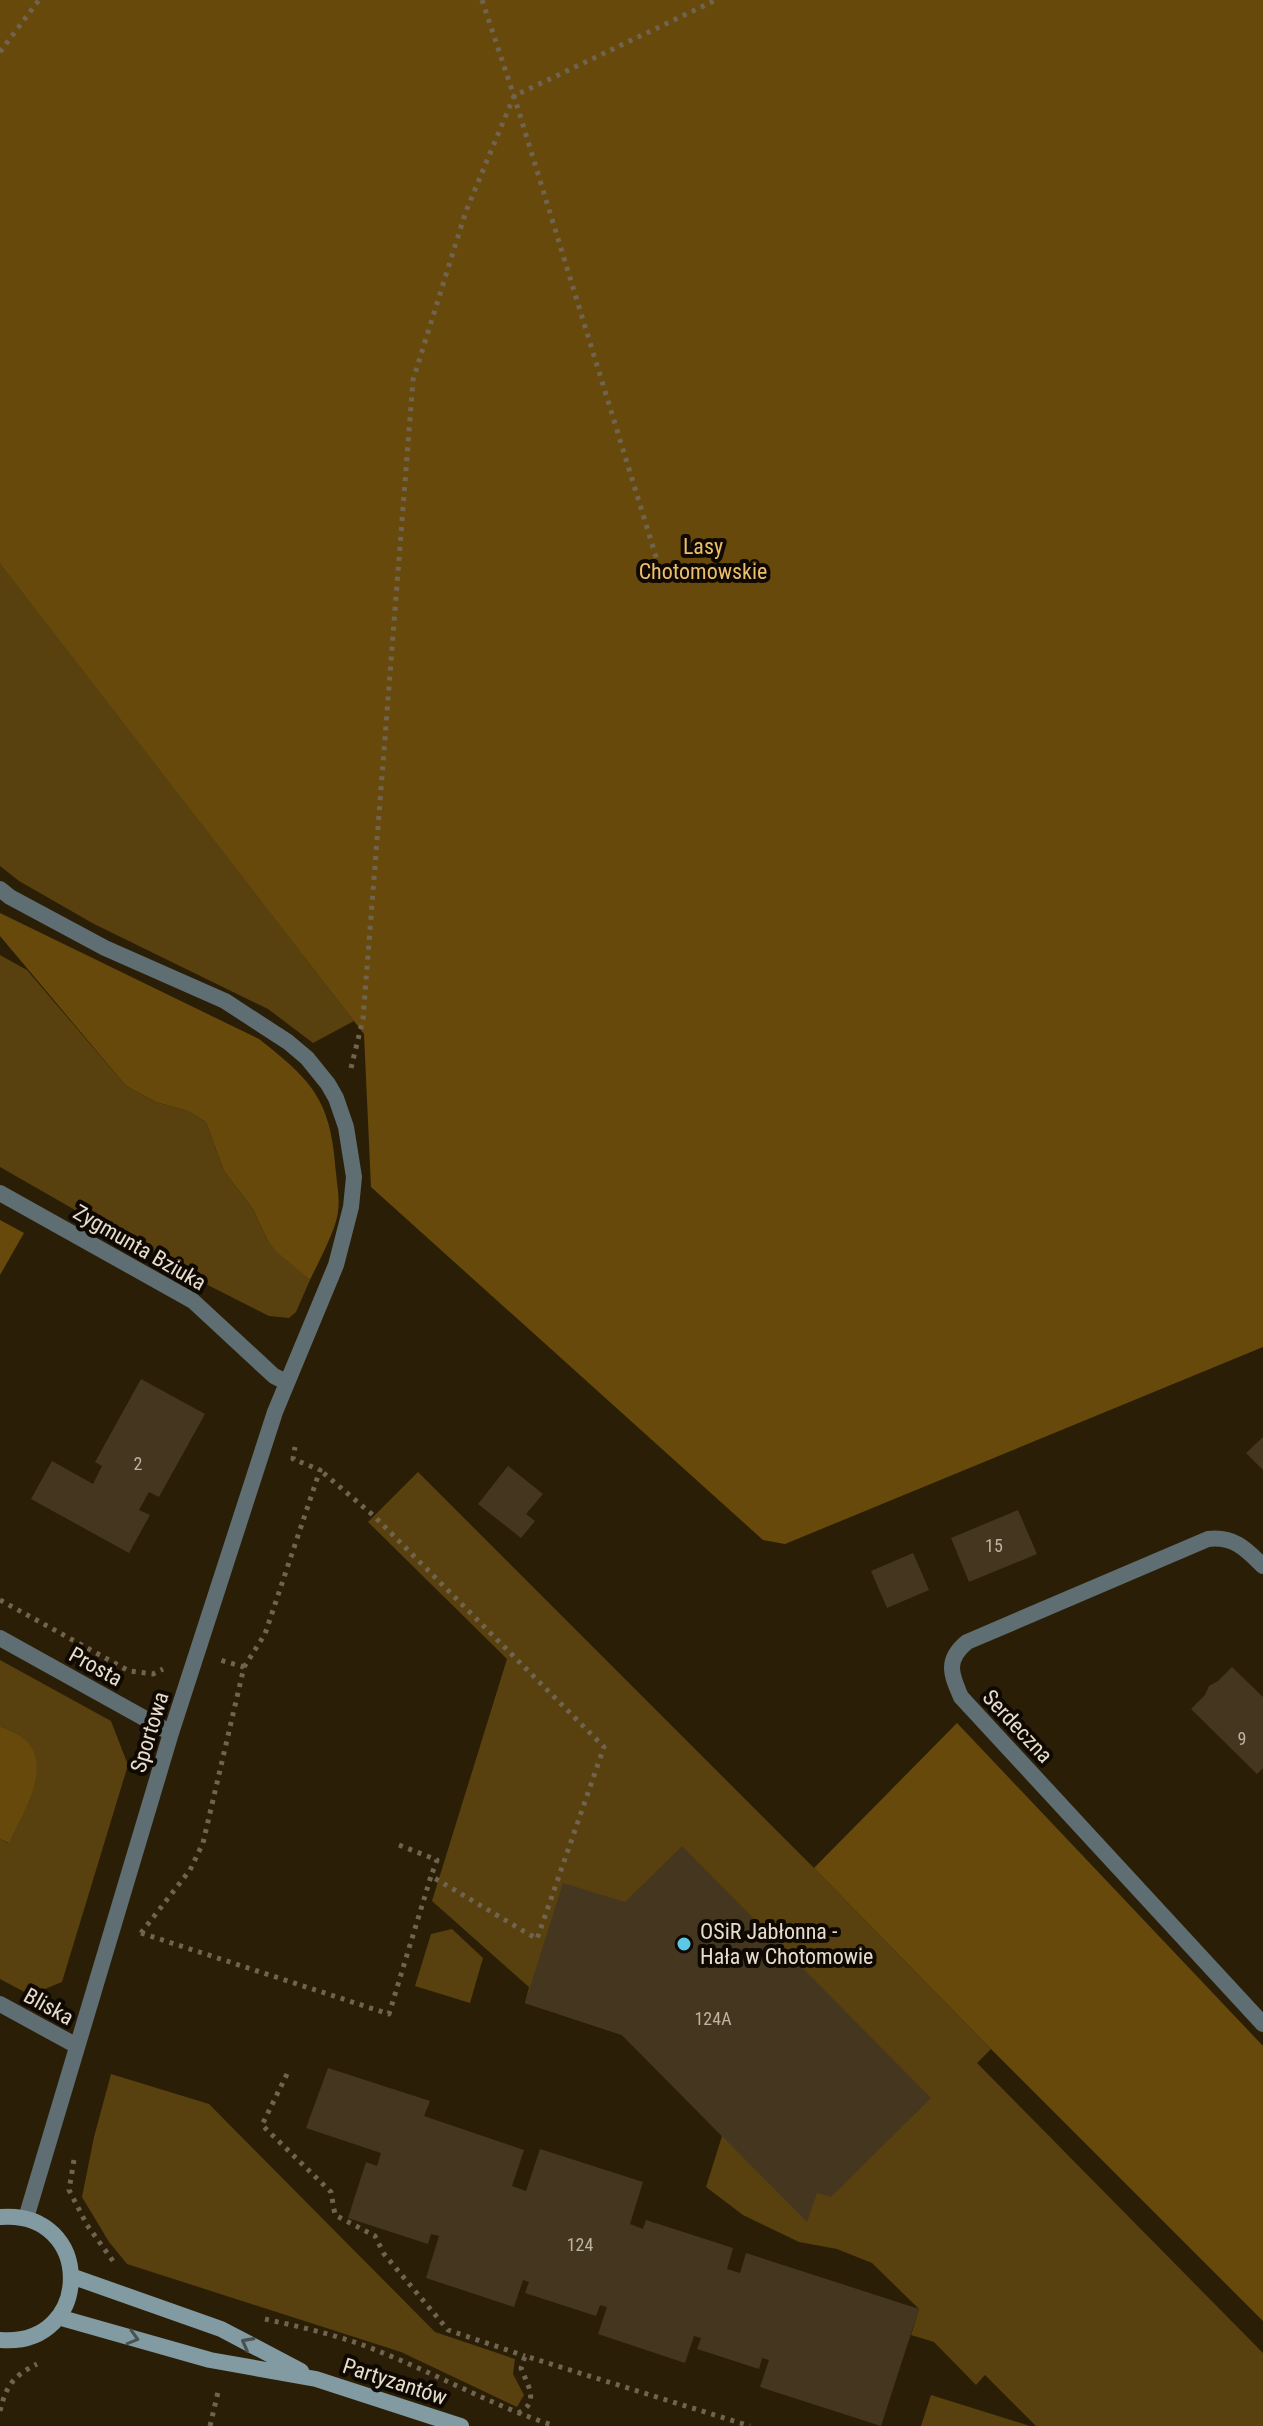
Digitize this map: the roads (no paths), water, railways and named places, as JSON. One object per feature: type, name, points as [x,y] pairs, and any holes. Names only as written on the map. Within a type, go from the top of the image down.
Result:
[{"type":"street","name":"Sportowa","points":[[0,889],[105,948],[225,1001],[298,1050],[328,1084],[336,1098],[346,1127],[354,1177],[351,1207],[336,1265],[286,1382],[171,1733],[26,2218]]},
{"type":"street","name":"Zygmunta Bziuka","points":[[0,1193],[193,1301],[274,1376],[286,1382]]},
{"type":"street","name":"Serdeczna","points":[[1263,1566],[1235,1541],[1208,1539],[967,1642],[954,1655],[951,1667],[961,1697],[1263,2024]]},
{"type":"street","name":"Prosta","points":[[0,1638],[171,1733]]},
{"type":"street","name":"Bliska","points":[[0,2004],[77,2046]]},
{"type":"street","points":[[0,2217],[26,2218],[53,2233],[64,2248],[71,2276],[67,2302],[58,2317],[45,2329],[30,2337],[0,2340]]},
{"type":"street","points":[[71,2276],[221,2329],[316,2379]]},
{"type":"street","points":[[58,2317],[210,2360],[316,2379]]},
{"type":"street","name":"Partyzantów","points":[[316,2379],[461,2426]]},
{"type":"place","name":"OSiR Jabłonna - Hała w Chotomowie","points":[[684,1944]]},
{"type":"park label","name":"Lasy Chotomowskie","points":[[703,558]]}]
